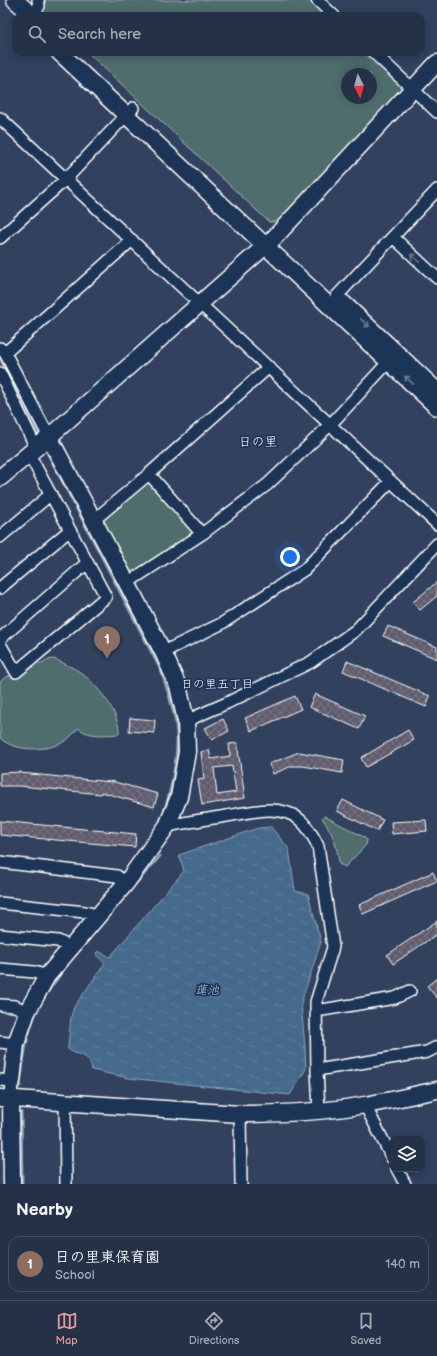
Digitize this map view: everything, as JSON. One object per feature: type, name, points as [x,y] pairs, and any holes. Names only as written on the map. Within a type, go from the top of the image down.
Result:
[{"type":"street","points":[[3,0],[16,12]]},
{"type":"street","points":[[15,0],[28,12]]},
{"type":"street","points":[[35,12],[38,6],[38,0]]},
{"type":"street","points":[[317,0],[330,12]]},
{"type":"street","points":[[64,56],[130,111]]},
{"type":"street","points":[[76,56],[130,111],[393,357],[437,390]]},
{"type":"street","points":[[377,56],[437,112]]},
{"type":"street","points":[[0,478],[49,437],[269,242],[437,63]]},
{"type":"street","points":[[2,231],[66,179],[130,111]]},
{"type":"street","points":[[0,118],[437,524]]},
{"type":"street","points":[[336,297],[437,190]]},
{"type":"street","points":[[393,237],[437,278]]},
{"type":"street","points":[[12,1184],[6,1080],[27,1012],[46,976],[126,883],[167,826],[179,797],[187,752],[186,721],[178,686],[94,520],[2,350],[132,240]]},
{"type":"street","points":[[269,242],[336,297],[393,357],[437,407]]},
{"type":"street","points":[[127,583],[202,534],[268,484],[330,425],[393,357]]},
{"type":"street","points":[[94,520],[149,474],[269,367]]},
{"type":"street","points":[[0,373],[51,494],[106,597],[16,672],[0,644]]},
{"type":"street","points":[[149,474],[202,534]]},
{"type":"street","points":[[162,652],[221,624],[304,570],[391,481]]},
{"type":"street","points":[[0,538],[51,494]]},
{"type":"street","points":[[0,588],[70,530]]},
{"type":"street","points":[[186,721],[227,703],[310,662],[356,630],[437,544]]},
{"type":"street","points":[[0,639],[87,563]]},
{"type":"street","points":[[167,826],[272,810],[288,813],[301,821],[312,833],[318,846],[333,947],[316,1002],[319,1111]]},
{"type":"street","points":[[0,862],[117,876],[126,883]]},
{"type":"street","points":[[0,903],[85,912],[98,915]]},
{"type":"street","points":[[0,935],[58,941],[70,947]]},
{"type":"street","points":[[0,969],[34,972],[46,976]]},
{"type":"street","points":[[316,1011],[395,998],[410,991]]},
{"type":"street","points":[[0,1005],[15,1006],[27,1012]]},
{"type":"street","points":[[0,1042],[16,1044]]},
{"type":"street","points":[[317,1070],[427,1052],[437,1047]]},
{"type":"street","points":[[6,1099],[240,1114],[280,1114],[365,1105],[437,1090]]},
{"type":"street","points":[[65,1102],[66,1184]]},
{"type":"street","points":[[365,1105],[389,1152]]},
{"type":"street","points":[[240,1114],[241,1184]]},
{"type":"street","points":[[399,1172],[405,1184]]},
{"type":"green space","points":[[41,0],[309,0],[322,12],[44,12],[42,10]]},
{"type":"green space","points":[[91,56],[369,56],[403,87],[278,222],[269,222]]},
{"type":"green space","points":[[151,480],[194,528],[194,534],[134,575],[128,574],[102,521],[146,481]]},
{"type":"green space","points":[[54,659],[80,672],[100,691],[112,708],[116,717],[119,726],[119,734],[92,734],[78,728],[70,737],[58,745],[41,749],[14,746],[6,743],[0,738],[0,682],[8,676],[16,678],[37,661],[40,664],[47,660]]},
{"type":"green space","points":[[324,816],[367,840],[366,845],[345,867],[339,864],[334,840],[322,818]]},
{"type":"water","name":"蓮池","points":[[271,827],[289,849],[295,891],[308,894],[321,942],[301,1003],[306,1069],[290,1095],[128,1078],[92,1070],[86,1057],[72,1052],[68,1049],[68,1046],[71,1017],[74,1007],[105,963],[97,956],[96,953],[98,951],[110,957],[184,871],[179,855],[258,828]]},
{"type":"building","points":[[437,582],[437,596],[420,610],[413,602]]},
{"type":"building","points":[[388,626],[437,647],[437,659],[383,636]]},
{"type":"building","points":[[347,661],[430,696],[426,707],[343,671]]},
{"type":"building","points":[[315,694],[365,716],[359,729],[309,707]]},
{"type":"building","points":[[295,696],[301,709],[251,731],[245,718]]},
{"type":"building","points":[[130,718],[155,720],[154,733],[129,731]]},
{"type":"building","points":[[223,719],[229,731],[212,740],[205,728]]},
{"type":"building","points":[[408,730],[414,740],[366,767],[361,758]]},
{"type":"building","points":[[237,743],[245,798],[202,805],[198,780],[204,779],[201,752],[209,750],[211,759],[230,756],[229,744]],"holes":[[[232,766],[236,792],[217,795],[214,768]]]},
{"type":"building","points":[[299,752],[344,760],[342,773],[303,766],[292,766],[273,774],[269,764]]},
{"type":"building","points":[[21,772],[111,781],[158,794],[154,807],[101,792],[101,794],[20,786],[0,786],[0,773]]},
{"type":"building","points":[[343,800],[383,820],[377,831],[337,811]]},
{"type":"building","points":[[426,820],[427,831],[392,834],[391,822]]},
{"type":"building","points":[[0,821],[136,834],[135,847],[0,835]]},
{"type":"building","points":[[433,872],[437,881],[363,914],[359,905]]},
{"type":"building","points":[[437,921],[437,934],[393,964],[387,955]]},
{"type":"building","points":[[437,978],[437,998],[427,986]]},
{"type":"waterway","points":[[0,358],[40,439]]},
{"type":"waterway","points":[[45,448],[161,670],[168,690],[176,724],[177,746],[172,782],[163,815]]},
{"type":"waterway","points":[[131,889],[160,856]]},
{"type":"waterway","points":[[20,1086],[22,1067],[33,1019],[55,980],[68,964]]},
{"type":"waterway","points":[[21,1112],[22,1184]]},
{"type":"place","name":"日の里東保育園","points":[[107,659]]},
{"type":"district","name":"日の里","points":[[258,442]]},
{"type":"district","name":"日の里五丁目","points":[[217,684]]}]
